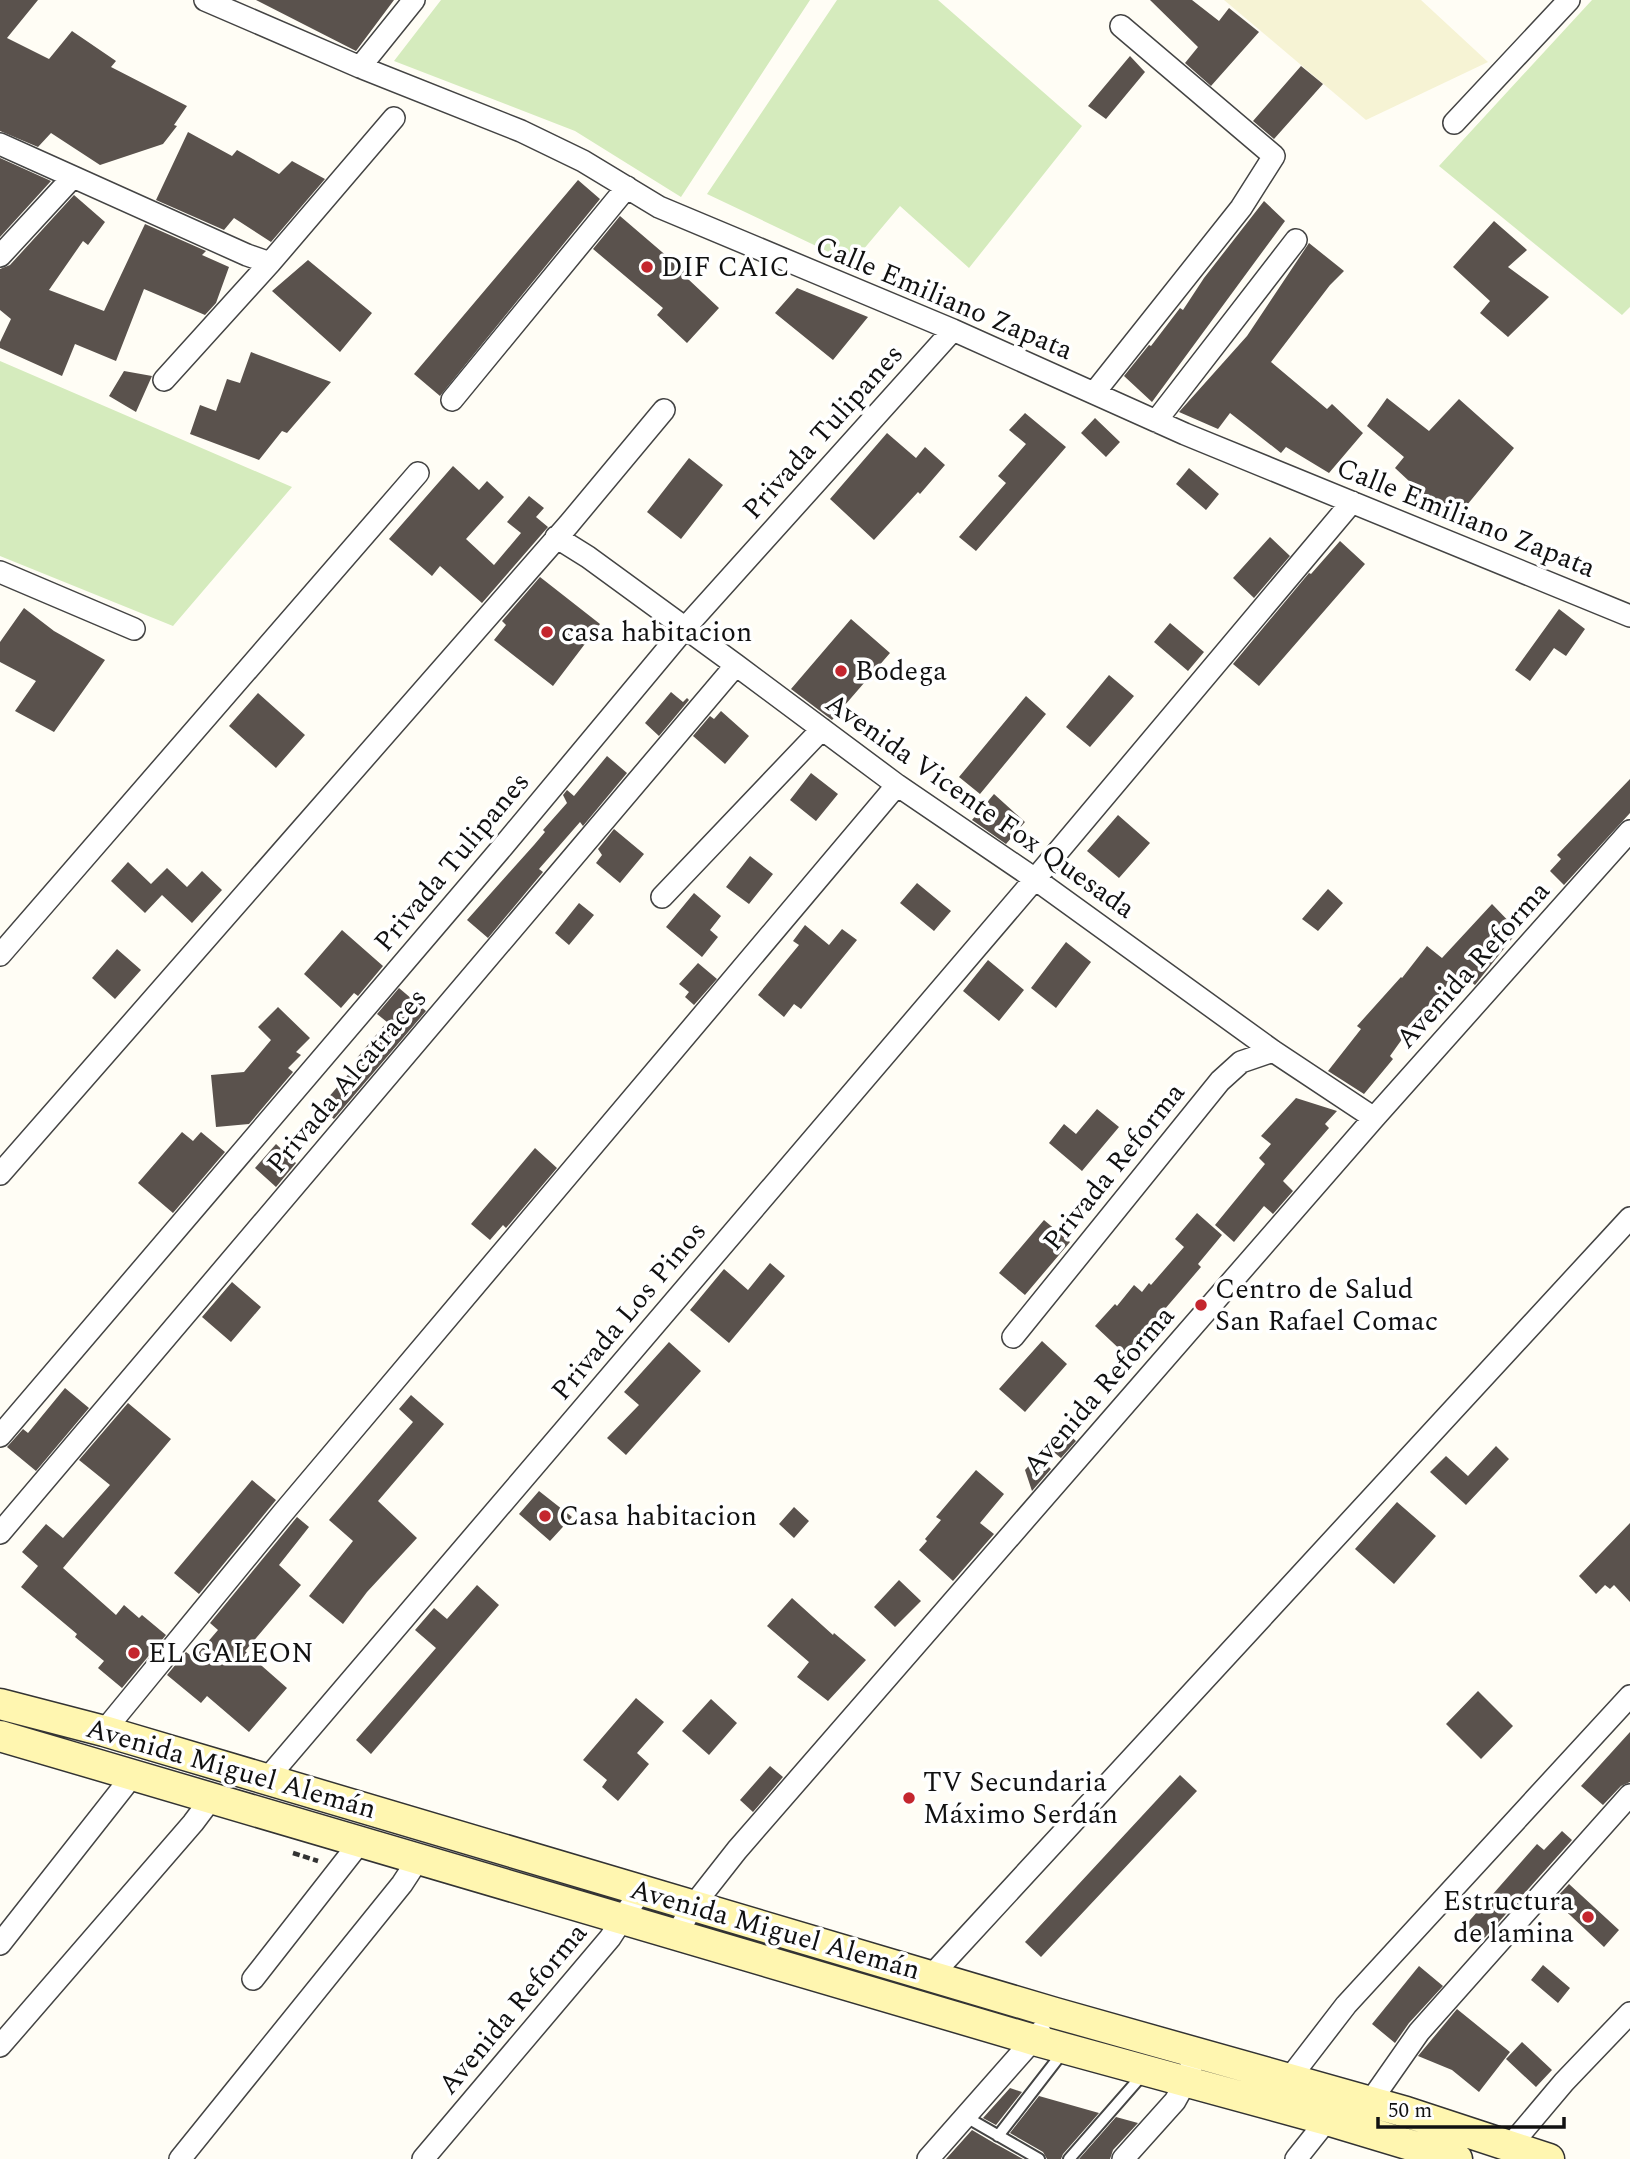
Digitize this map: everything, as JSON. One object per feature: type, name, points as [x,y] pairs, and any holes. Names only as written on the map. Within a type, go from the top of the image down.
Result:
[{"type":"main road","name":"Avenida Miguel Alemán","points":[[0,1704],[104,1731],[1055,2013],[1370,2102],[1549,2159]]},
{"type":"main road","name":"Avenida Miguel Alemán","points":[[0,1736],[1065,2049],[1327,2120],[1420,2153],[1457,2159]]},
{"type":"street","name":"Calle Emiliano Zapata","points":[[205,0],[360,67],[521,131],[583,161],[659,207],[953,330],[1156,421],[1630,615]]},
{"type":"street","points":[[360,67],[414,0]]},
{"type":"street","points":[[1454,123],[1569,0]]},
{"type":"street","points":[[1094,393],[1241,208],[1274,156],[1121,26]]},
{"type":"street","points":[[164,380],[270,263],[394,118]]},
{"type":"street","points":[[0,144],[270,263]]},
{"type":"street","points":[[0,256],[72,178]]},
{"type":"street","points":[[452,400],[628,187]]},
{"type":"street","points":[[1156,421],[1296,240]]},
{"type":"street","name":"Privada Tulipanes","points":[[0,1436],[505,844],[685,628],[953,330]]},
{"type":"street","points":[[0,1174],[664,410]]},
{"type":"street","points":[[0,955],[418,473]]},
{"type":"street","name":"Privada Los Pinos","points":[[266,1780],[1035,879],[1352,502]]},
{"type":"street","name":"Avenida Vicente Fox Quesada","points":[[556,537],[588,557],[897,785],[1035,879],[1273,1051],[1374,1118]]},
{"type":"street","points":[[0,572],[134,629]]},
{"type":"street","name":"Privada Alcatraces","points":[[0,1533],[736,665]]},
{"type":"street","points":[[662,897],[822,729]]},
{"type":"street","points":[[104,1731],[290,1503],[897,785]]},
{"type":"street","name":"Avenida Reforma","points":[[677,1933],[693,1906],[737,1850],[1374,1118],[1630,831]]},
{"type":"street","name":"Privada Reforma","points":[[1013,1337],[1220,1081],[1241,1062],[1273,1051]]},
{"type":"street","points":[[931,1976],[1630,1218]]},
{"type":"street","points":[[1280,2107],[1289,2079],[1346,2005],[1630,1696]]},
{"type":"street","points":[[0,1944],[133,1775]]},
{"type":"street","points":[[1370,2102],[1419,2032],[1630,1795]]},
{"type":"street","points":[[0,2046],[211,1799]]},
{"type":"street","points":[[253,1979],[361,1841]]},
{"type":"street","points":[[180,2159],[402,1884],[419,1858]]},
{"type":"street","name":"Avenida Reforma","points":[[423,2159],[610,1938],[641,1890]]},
{"type":"street","points":[[928,2159],[1055,2013]]},
{"type":"street","points":[[1510,2146],[1564,2082],[1630,2013]]},
{"type":"street","points":[[1123,2159],[1175,2101],[1196,2053]]},
{"type":"street","points":[[1296,2159],[1327,2120]]},
{"type":"lane","points":[[998,2136],[1065,2049]]},
{"type":"lane","points":[[1069,2159],[1145,2071]]},
{"type":"lane","points":[[966,2117],[1039,2159]]},
{"type":"shaded area","points":[[1224,0],[1421,0],[1488,62],[1366,120]]},
{"type":"green space","points":[[441,0],[810,0],[681,197],[575,131],[394,61]]},
{"type":"green space","points":[[837,0],[938,0],[1082,126],[969,268],[900,206],[852,263],[707,194]]},
{"type":"green space","points":[[1592,0],[1630,0],[1630,307],[1622,315],[1439,166]]},
{"type":"green space","points":[[0,361],[292,487],[173,626],[0,556]]},
{"type":"building","points":[[0,0],[38,0],[7,38],[49,59],[72,31],[116,61],[111,67],[187,106],[174,125],[177,126],[163,144],[100,165],[51,133],[38,147],[0,131]]},
{"type":"building","points":[[256,0],[394,0],[356,51]]},
{"type":"building","points":[[1150,0],[1192,0],[1219,21],[1229,8],[1259,32],[1211,86],[1185,63],[1198,47]]},
{"type":"building","points":[[1130,56],[1145,72],[1106,119],[1088,106]]},
{"type":"building","points":[[1301,66],[1323,84],[1274,139],[1253,121]]},
{"type":"building","points":[[188,132],[232,156],[237,150],[279,174],[292,161],[325,179],[271,242],[234,218],[224,230],[156,200]]},
{"type":"building","points":[[0,158],[51,181],[0,237]]},
{"type":"building","points":[[578,180],[600,199],[440,396],[414,374]]},
{"type":"building","points":[[74,195],[105,222],[88,245],[83,241],[49,290],[104,311],[145,224],[206,251],[202,255],[229,267],[216,303],[205,315],[144,289],[116,361],[75,344],[62,376],[0,348],[0,342],[11,319],[0,310],[0,269],[10,265]]},
{"type":"building","points":[[1264,201],[1285,221],[1152,402],[1124,376],[1180,308],[1183,310],[1204,278]]},
{"type":"building","points":[[620,216],[690,276],[688,279],[719,308],[687,343],[657,315],[663,308],[593,249]]},
{"type":"building","points":[[1494,221],[1527,250],[1508,267],[1549,297],[1508,337],[1480,313],[1490,301],[1453,267]]},
{"type":"building","points":[[1309,243],[1344,271],[1330,285],[1271,362],[1327,409],[1332,404],[1363,433],[1329,473],[1286,447],[1281,453],[1230,413],[1218,429],[1179,412],[1247,336]]},
{"type":"building","points":[[308,260],[372,313],[340,352],[272,291]]},
{"type":"building","points":[[797,288],[868,317],[833,360],[775,313]]},
{"type":"building","points":[[251,352],[331,382],[287,433],[282,431],[259,460],[190,434],[200,405],[216,411],[227,379],[240,383]]},
{"type":"building","points":[[124,371],[152,376],[136,412],[109,396]]},
{"type":"building","points":[[1387,398],[1429,431],[1459,399],[1514,448],[1453,522],[1395,468],[1404,457],[1367,426]]},
{"type":"building","points":[[1025,413],[1066,447],[976,551],[959,537],[1006,483],[998,476],[1026,444],[1009,430]]},
{"type":"building","points":[[1095,418],[1120,442],[1106,457],[1081,433]]},
{"type":"building","points":[[887,433],[916,458],[925,447],[945,465],[874,540],[830,499]]},
{"type":"building","name":"casa habitacion","points":[[689,458],[723,485],[681,539],[647,512]]},
{"type":"building","points":[[453,466],[479,490],[487,481],[504,497],[466,539],[494,565],[521,533],[507,522],[529,496],[544,508],[536,517],[548,527],[482,603],[440,566],[432,576],[389,539]]},
{"type":"building","points":[[1189,468],[1219,494],[1206,510],[1176,484]]},
{"type":"building","points":[[1270,537],[1290,556],[1254,598],[1233,578]]},
{"type":"building","points":[[1340,541],[1365,564],[1259,686],[1233,664],[1309,573],[1311,574]]},
{"type":"building","name":"casa habitacion","points":[[540,577],[600,624],[553,686],[494,640],[506,625],[502,621]]},
{"type":"building","points":[[24,608],[54,631],[105,660],[54,732],[15,711],[36,681],[0,662],[0,642]]},
{"type":"building","points":[[1559,609],[1585,629],[1566,656],[1554,648],[1530,681],[1515,670]]},
{"type":"building","name":"Bodega","points":[[851,619],[890,653],[832,720],[791,689]]},
{"type":"building","points":[[1170,623],[1204,652],[1188,671],[1154,642]]},
{"type":"building","points":[[1109,675],[1134,696],[1090,747],[1066,727]]},
{"type":"building","points":[[671,692],[683,702],[687,698],[689,700],[659,736],[645,723]]},
{"type":"building","points":[[258,693],[305,735],[276,768],[229,726]]},
{"type":"building","points":[[1026,696],[1046,714],[980,794],[959,777]]},
{"type":"building","name":"casa habitacion","points":[[721,711],[749,736],[725,764],[693,736],[710,716],[714,719]]},
{"type":"building","points":[[607,756],[627,773],[583,826],[580,822],[539,869],[543,872],[488,938],[467,920],[545,832],[543,830],[567,803],[563,795],[567,790],[574,796]]},
{"type":"building","points":[[811,773],[838,794],[816,821],[790,800]]},
{"type":"building","points":[[1630,779],[1630,813],[1564,885],[1550,871],[1561,859],[1557,855]]},
{"type":"building","points":[[994,794],[1025,822],[1006,844],[972,820]]},
{"type":"building","points":[[1118,815],[1150,843],[1119,878],[1087,851]]},
{"type":"building","points":[[614,829],[644,854],[620,883],[596,863],[602,855],[598,849]]},
{"type":"building","points":[[750,856],[773,874],[749,904],[726,887]]},
{"type":"building","points":[[128,862],[151,884],[167,868],[187,887],[202,871],[222,890],[192,923],[162,895],[145,913],[111,881]]},
{"type":"building","points":[[917,883],[951,911],[934,931],[900,903]]},
{"type":"building","points":[[1328,889],[1343,903],[1318,931],[1302,919]]},
{"type":"building","points":[[694,893],[721,916],[710,930],[718,937],[702,957],[666,927]]},
{"type":"building","points":[[579,903],[594,915],[569,945],[555,933]]},
{"type":"building","points":[[1492,904],[1518,931],[1475,985],[1464,976],[1453,990],[1447,985],[1405,1035],[1390,1056],[1393,1059],[1364,1094],[1328,1071],[1361,1029],[1357,1026],[1402,978],[1427,946],[1442,958]]},
{"type":"building","points":[[805,925],[829,945],[842,929],[857,940],[801,1009],[794,1004],[784,1017],[758,995],[799,945],[793,941]]},
{"type":"building","points":[[342,930],[383,966],[358,996],[354,993],[341,1008],[304,974]]},
{"type":"building","points":[[1066,942],[1091,962],[1056,1008],[1031,988]]},
{"type":"building","points":[[117,949],[141,970],[115,999],[92,978]]},
{"type":"building","points":[[988,960],[1024,990],[999,1021],[963,991]]},
{"type":"building","points":[[698,963],[717,979],[694,1005],[685,997],[689,992],[679,984]]},
{"type":"building","points":[[399,988],[426,1011],[334,1119],[320,1107],[359,1062],[356,1059],[387,1022],[377,1014]]},
{"type":"building","points":[[278,1007],[310,1038],[296,1052],[301,1055],[288,1068],[293,1072],[249,1124],[216,1127],[211,1075],[244,1072],[271,1040],[258,1027]]},
{"type":"building","points":[[1296,1098],[1337,1111],[1325,1124],[1329,1128],[1283,1181],[1293,1191],[1273,1214],[1264,1206],[1234,1242],[1215,1225],[1265,1164],[1259,1158],[1271,1144],[1261,1136]]},
{"type":"building","points":[[1097,1109],[1119,1127],[1082,1171],[1049,1143],[1064,1124],[1076,1134]]},
{"type":"building","points":[[182,1132],[193,1141],[201,1132],[225,1152],[173,1213],[138,1183]]},
{"type":"building","points":[[276,1144],[296,1163],[276,1187],[255,1168]]},
{"type":"building","points":[[535,1148],[557,1168],[506,1228],[503,1225],[490,1240],[471,1224]]},
{"type":"building","points":[[1197,1213],[1222,1235],[1198,1264],[1201,1267],[1152,1324],[1155,1327],[1127,1356],[1095,1326],[1115,1304],[1117,1306],[1134,1285],[1142,1292],[1149,1283],[1151,1285],[1184,1247],[1175,1239]]},
{"type":"building","points":[[1044,1220],[1070,1242],[1025,1295],[999,1273]]},
{"type":"building","points":[[770,1263],[785,1276],[729,1343],[690,1310],[724,1269],[748,1290]]},
{"type":"building","points":[[232,1282],[261,1307],[231,1342],[202,1317]]},
{"type":"building","points":[[1042,1341],[1067,1364],[1025,1412],[999,1389]]},
{"type":"building","name":"casa habitacion","points":[[669,1342],[701,1371],[626,1455],[607,1438],[639,1405],[624,1392]]},
{"type":"building","points":[[65,1388],[89,1408],[36,1471],[7,1447],[23,1429],[28,1433]]},
{"type":"building","points":[[411,1395],[444,1424],[378,1501],[417,1538],[367,1592],[343,1624],[309,1596],[353,1541],[329,1520],[413,1422],[399,1409]]},
{"type":"building","points":[[128,1403],[171,1439],[63,1568],[116,1615],[124,1605],[139,1618],[142,1615],[166,1635],[122,1688],[98,1668],[104,1661],[75,1637],[77,1634],[21,1587],[38,1566],[22,1552],[46,1524],[63,1538],[110,1485],[79,1460]]},
{"type":"building","points":[[1065,1431],[1076,1441],[1061,1458],[1050,1449]]},
{"type":"building","points":[[1496,1446],[1509,1459],[1466,1505],[1430,1472],[1446,1456],[1468,1476]]},
{"type":"building","points":[[1038,1456],[1051,1469],[1032,1491],[1025,1470]]},
{"type":"building","points":[[976,1470],[1004,1494],[980,1523],[994,1534],[953,1581],[919,1550],[941,1520],[936,1517]]},
{"type":"building","points":[[252,1480],[276,1500],[199,1594],[174,1573]]},
{"type":"building","name":"Casa habitacion","points":[[539,1491],[572,1517],[550,1541],[519,1514]]},
{"type":"building","points":[[1397,1502],[1436,1536],[1394,1584],[1355,1549]]},
{"type":"building","points":[[794,1507],[809,1521],[794,1538],[779,1524]]},
{"type":"building","points":[[297,1517],[309,1527],[279,1565],[301,1585],[245,1651],[287,1688],[249,1732],[207,1696],[201,1703],[167,1675],[186,1652],[194,1658],[218,1630],[210,1623]]},
{"type":"building","points":[[1630,1523],[1630,1602],[1614,1585],[1610,1589],[1605,1585],[1596,1594],[1579,1576]]},
{"type":"building","points":[[899,1580],[921,1601],[895,1627],[874,1607]]},
{"type":"building","points":[[477,1585],[499,1605],[371,1754],[356,1740],[436,1648],[415,1630],[434,1608],[447,1619]]},
{"type":"building","points":[[792,1598],[866,1660],[828,1701],[797,1677],[809,1662],[767,1626]]},
{"type":"building","points":[[1478,1691],[1513,1726],[1481,1759],[1446,1724]]},
{"type":"building","points":[[636,1698],[664,1722],[637,1753],[649,1764],[618,1801],[602,1787],[607,1780],[583,1760]]},
{"type":"building","points":[[711,1699],[737,1723],[709,1755],[682,1731]]},
{"type":"building","points":[[1630,1732],[1630,1782],[1621,1786],[1603,1805],[1581,1786]]},
{"type":"building","points":[[770,1766],[783,1777],[753,1812],[740,1800]]},
{"type":"building","points":[[1180,1775],[1197,1791],[1041,1957],[1025,1942]]},
{"type":"building","points":[[1562,1831],[1572,1840],[1480,1943],[1463,1928],[1537,1844],[1544,1850]]},
{"type":"building","name":"Estructura de lamina","points":[[1569,1884],[1619,1930],[1604,1947],[1554,1900]]},
{"type":"building","points":[[1543,1965],[1570,1988],[1558,2003],[1531,1980]]},
{"type":"building","points":[[1419,1966],[1443,1986],[1409,2023],[1395,2043],[1372,2024]]},
{"type":"building","points":[[1457,2009],[1510,2052],[1479,2092],[1452,2070],[1418,2056]]},
{"type":"building","points":[[1522,2042],[1552,2070],[1536,2087],[1506,2059]]},
{"type":"building","points":[[1010,2088],[1022,2092],[996,2125],[983,2118]]},
{"type":"building","points":[[1039,2096],[1099,2113],[1061,2159],[1047,2159],[1043,2152],[1010,2133]]},
{"type":"building","points":[[1116,2117],[1138,2123],[1113,2150],[1110,2159],[1079,2159]]},
{"type":"building","points":[[972,2130],[994,2143],[1023,2159],[946,2159]]},
{"type":"place","name":"DIF CAIC","points":[[647,267]]},
{"type":"place","name":"casa habitacion","points":[[547,632]]},
{"type":"place","name":"Bodega","points":[[841,671]]},
{"type":"place","name":"Centro de Salud San Rafael Comac","points":[[1201,1305]]},
{"type":"place","name":"Casa habitacion","points":[[545,1516]]},
{"type":"place","name":"EL GALEON","points":[[134,1653]]},
{"type":"place","name":"TV Secundaria Máximo Serdán","points":[[909,1798]]},
{"type":"place","name":"Estructura de lamina","points":[[1588,1917]]}]
